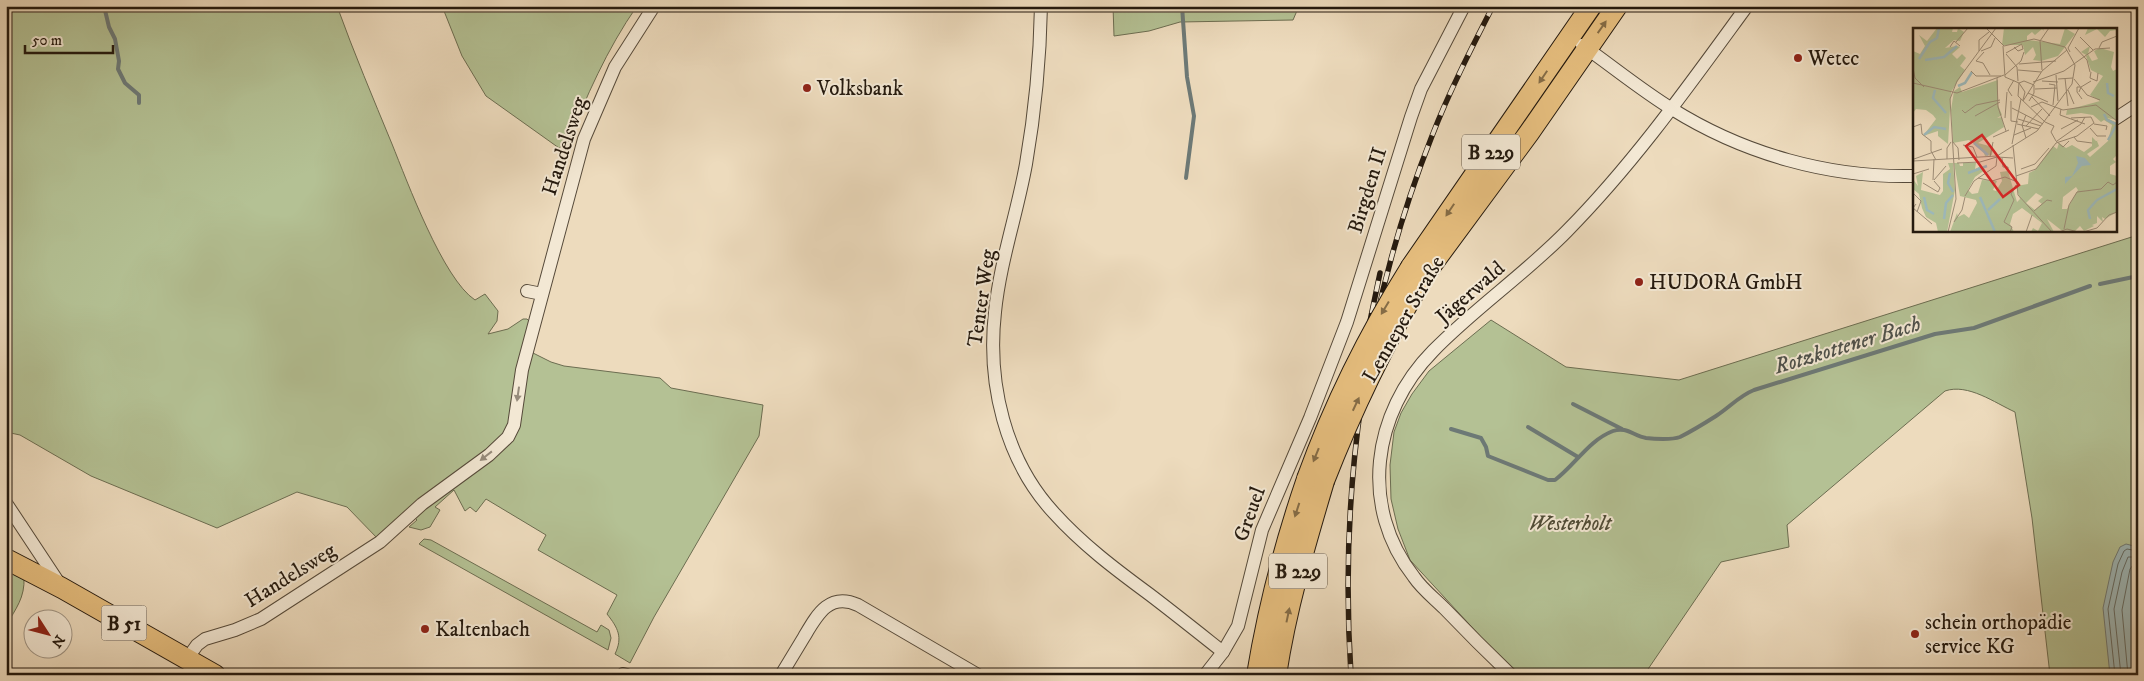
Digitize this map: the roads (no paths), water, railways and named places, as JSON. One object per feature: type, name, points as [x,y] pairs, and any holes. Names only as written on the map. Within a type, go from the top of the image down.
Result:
[{"type":"main road","name":"Lenneper Straße","points":[[1418,270],[1591,6]]},
{"type":"main road","name":"Lenneper Straße","points":[[1276,675],[1315,480],[1330,421],[1360,356],[1383,311],[1529,133],[1617,6]]},
{"type":"main road","name":"Lenneper Straße","points":[[1258,675],[1267,619],[1282,560],[1315,480]]},
{"type":"main road","name":"B 51","points":[[6,559],[62,588],[215,675]]},
{"type":"street","name":"Handelsweg","points":[[187,659],[196,645],[204,639],[235,630],[261,618],[380,542],[412,514],[503,443],[512,431],[522,370],[578,158],[592,118],[615,67],[654,6]]},
{"type":"street","name":"Tenter Weg","points":[[1041,6],[1034,113],[995,312],[994,380],[1003,421],[1020,464],[1032,486],[1053,512],[1088,547],[1223,652]]},
{"type":"street","name":"Birgden II","points":[[1321,391],[1347,322],[1421,89],[1464,6]]},
{"type":"street","name":"Jägerwald","points":[[1511,675],[1414,579],[1394,547],[1387,531],[1379,489],[1379,462],[1383,438],[1400,393],[1433,351],[1567,231],[1622,171],[1672,109],[1748,6]]},
{"type":"street","points":[[1570,36],[1672,109],[1728,140],[1783,159],[1815,167],[1849,172],[1913,176]]},
{"type":"street","points":[[2116,118],[2138,104]]},
{"type":"street","points":[[527,291],[542,294]]},
{"type":"street","name":"Greuel","points":[[1206,675],[1235,633],[1242,615],[1262,530],[1321,391]]},
{"type":"street","points":[[6,503],[62,588]]},
{"type":"street","points":[[781,675],[816,617],[828,605],[841,601],[858,605],[978,675]]},
{"type":"water","points":[[2126,544],[2138,547],[2138,675],[2110,675],[2103,608],[2113,562],[2120,547]]},
{"type":"waterway","points":[[104,6],[109,27],[115,39],[119,61],[118,69],[125,83],[139,95],[139,103]]},
{"type":"waterway","points":[[1182,6],[1187,77],[1194,116],[1186,178]]},
{"type":"waterway","name":"Rotzkottener Bach","points":[[2100,284],[2138,276]]},
{"type":"waterway","name":"Rotzkottener Bach","points":[[1451,429],[1481,438],[1488,456],[1548,480],[1555,480],[1597,440],[1613,431],[1626,430],[1649,438],[1677,438],[1716,416],[1739,398],[1754,390],[1935,334],[1974,328],[2090,286]]},
{"type":"waterway","name":"Rotzkottener Bach","points":[[1573,404],[1622,429]]},
{"type":"waterway","name":"Rotzkottener Bach","points":[[1528,427],[1578,457]]},
{"type":"railway","points":[[1351,675],[1348,606],[1353,469],[1373,333],[1389,267],[1409,201],[1432,136],[1453,87],[1493,6]]},
{"type":"railway","points":[[1348,443],[1359,374],[1380,273]]},
{"type":"place","name":"Wetec","points":[[1798,58]]},
{"type":"place","name":"Volksbank","points":[[807,88]]},
{"type":"place","name":"HUDORA GmbH","points":[[1639,282]]},
{"type":"place","name":"Kaltenbach","points":[[425,629]]},
{"type":"place","name":"schein orthopädie service KG","points":[[1915,634]]},
{"type":"park label","name":"Westerholt","points":[[1570,523]]}]
